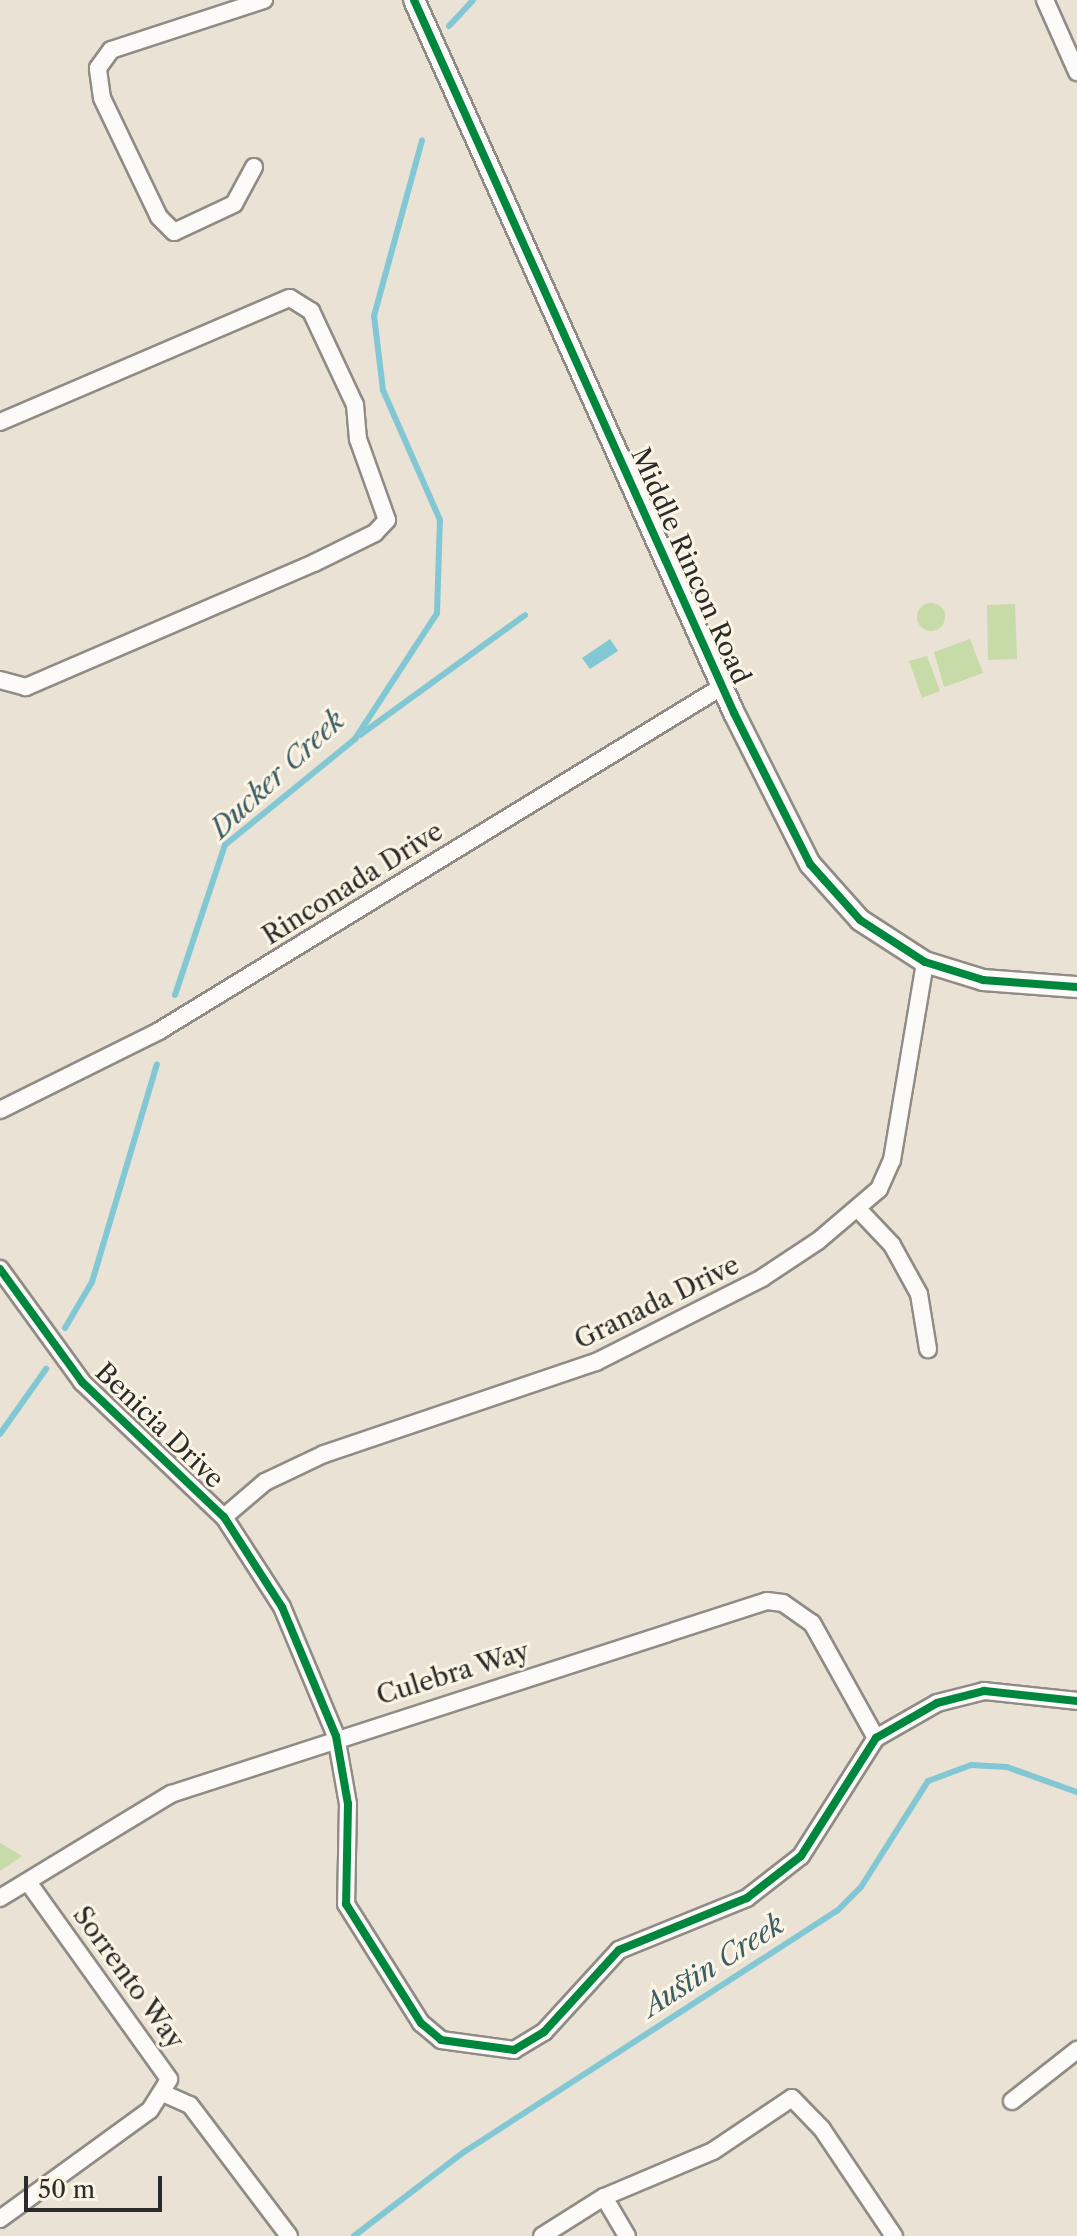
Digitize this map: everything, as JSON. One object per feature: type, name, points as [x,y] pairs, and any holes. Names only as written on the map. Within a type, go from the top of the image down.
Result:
[{"type":"street","points":[[254,167],[234,204],[174,232],[159,217],[102,98],[98,68],[111,50],[264,0]]},
{"type":"street","name":"Middle Rincon Road","points":[[414,0],[723,686],[813,869],[860,920],[925,962],[983,980],[1077,987]]},
{"type":"street","points":[[1045,0],[1077,72]]},
{"type":"street","points":[[0,422],[279,299],[311,311],[355,405],[358,439],[387,520],[375,533],[314,563],[26,687],[0,680]]},
{"type":"street","name":"Rinconada Drive","points":[[0,1110],[159,1031],[723,686]]},
{"type":"street","name":"Granada Drive","points":[[224,1517],[265,1482],[324,1454],[596,1362],[762,1278],[858,1209],[892,1160],[925,962]]},
{"type":"street","points":[[858,1209],[892,1245],[919,1294],[928,1349]]},
{"type":"street","name":"Benicia Drive","points":[[0,1269],[82,1382],[224,1517],[282,1607],[336,1736],[348,1804],[343,1884],[353,1919],[421,2023],[441,2040],[488,2052],[514,2050],[544,2032],[619,1950],[747,1898],[801,1856],[876,1738],[937,1703],[984,1691],[1077,1701]]},
{"type":"street","name":"Culebra Way","points":[[0,1898],[171,1794],[336,1736],[767,1601],[783,1603],[812,1623],[876,1738]]},
{"type":"street","name":"Sorrento Way","points":[[0,2219],[165,2094],[163,2062],[28,1882]]},
{"type":"street","points":[[1012,2101],[1072,2054],[1077,2074]]},
{"type":"street","points":[[165,2094],[190,2105],[289,2236]]},
{"type":"street","points":[[542,2236],[604,2197],[713,2151],[792,2098],[822,2129],[894,2236]]},
{"type":"street","points":[[604,2197],[627,2236]]},
{"type":"green space","points":[[931,603],[941,607],[945,617],[941,627],[931,631],[921,627],[917,617],[921,607]]},
{"type":"green space","points":[[1015,604],[1017,659],[988,660],[987,605]]},
{"type":"green space","points":[[970,639],[983,673],[944,687],[934,652]]},
{"type":"green space","points":[[927,656],[940,691],[922,698],[909,661]]},
{"type":"green space","points":[[0,1843],[22,1856],[0,1871]]},
{"type":"water","points":[[610,639],[618,651],[590,669],[582,658]]},
{"type":"waterway","name":"Ducker Creek","points":[[449,26],[473,0]]},
{"type":"waterway","name":"Ducker Creek","points":[[175,995],[225,845],[355,739],[437,613],[440,520],[383,390],[374,316],[422,140]]},
{"type":"waterway","points":[[360,735],[525,615]]},
{"type":"waterway","name":"Ducker Creek","points":[[65,1328],[92,1282],[157,1064]]},
{"type":"waterway","name":"Ducker Creek","points":[[0,1434],[46,1369]]},
{"type":"waterway","name":"Austin Creek","points":[[354,2236],[464,2152],[837,1911],[861,1887],[928,1781],[971,1765],[1007,1767],[1077,1792]]},
{"type":"cycle path","points":[[414,0],[734,713],[810,864],[860,920],[925,962],[983,980],[1077,987]]},
{"type":"cycle path","points":[[0,1269],[82,1382],[224,1517],[282,1607],[336,1736],[348,1804],[346,1904],[421,2023],[441,2040],[514,2050],[544,2032],[619,1950],[747,1898],[801,1856],[876,1738],[937,1703],[984,1691],[1077,1701]]}]
